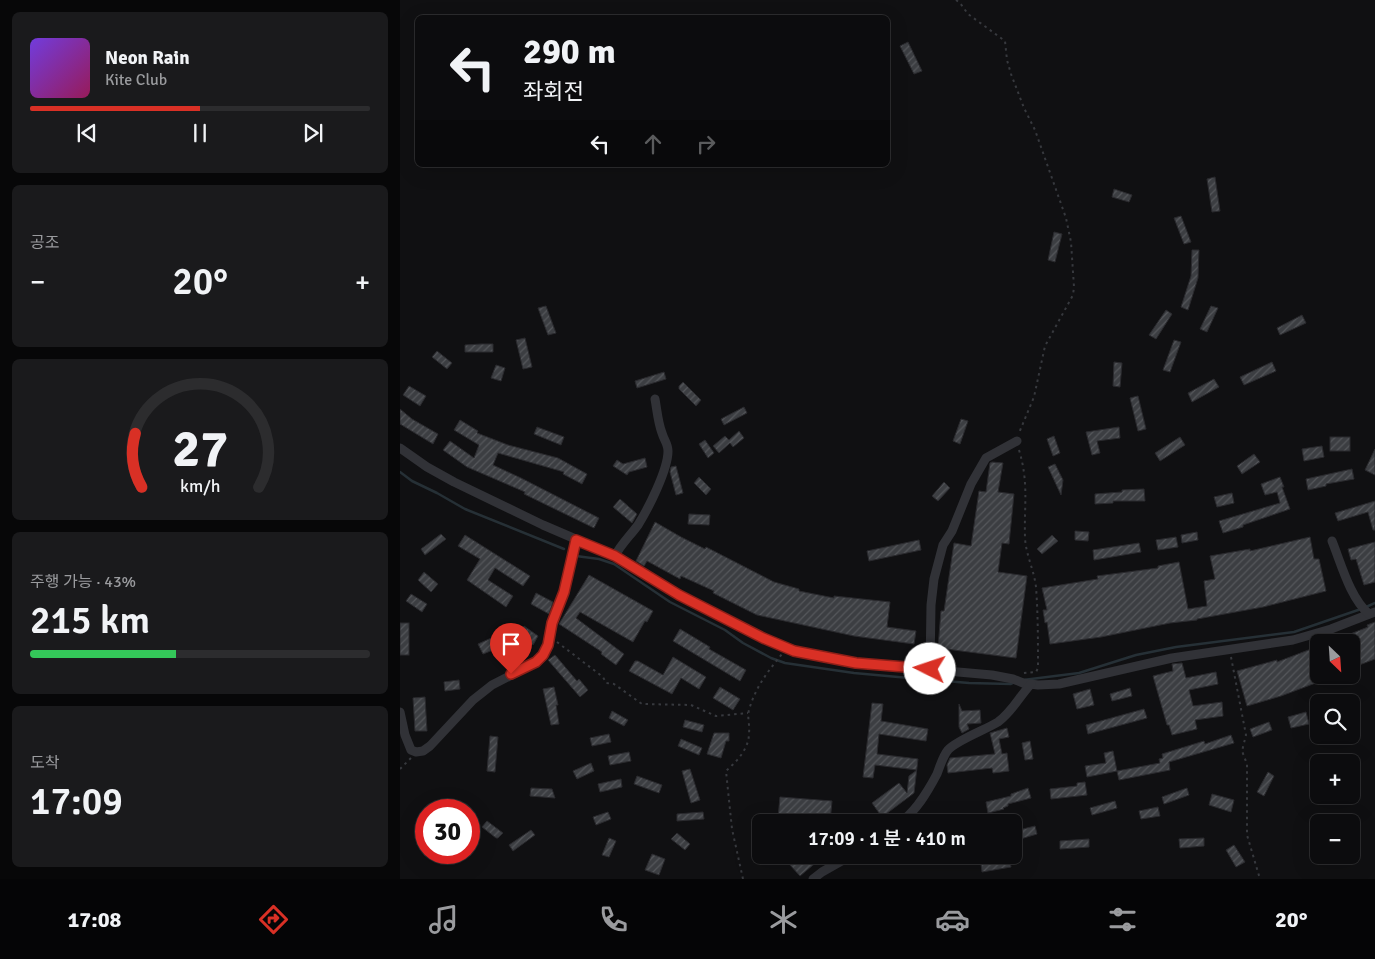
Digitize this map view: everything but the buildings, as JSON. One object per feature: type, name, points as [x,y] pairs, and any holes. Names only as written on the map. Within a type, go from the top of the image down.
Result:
[{"type":"street","points":[[615,556],[620,546],[645,513],[665,467],[668,450],[662,434],[655,399]]},
{"type":"street","points":[[930,669],[931,605],[936,571],[943,545],[952,531],[964,501],[986,458],[1017,441]]},
{"type":"street","points":[[400,448],[427,467],[454,482],[576,540],[615,556],[679,595],[763,638],[787,648],[824,658],[856,663],[992,675],[1014,679],[1027,684],[1059,684],[1172,658],[1293,640],[1331,629],[1367,610],[1353,592],[1332,541]]},
{"type":"street","points":[[400,712],[405,735],[411,750],[416,752],[423,750],[430,746],[473,700],[492,685],[536,662],[543,655],[549,640],[552,623],[564,592],[576,540]]},
{"type":"street","points":[[911,814],[927,791],[948,749],[958,742],[985,730],[1007,715],[1027,684]]},
{"type":"street","points":[[813,879],[836,864]]},
{"type":"path","points":[[956,0],[968,14],[1005,41],[1009,67],[1057,189],[1071,242],[1073,294],[1045,346],[1034,397],[1017,441],[1025,470],[1025,540],[1036,587],[1038,668],[1036,672],[1018,674],[1014,679]]},
{"type":"path","points":[[549,640],[558,642],[603,677],[606,682],[614,684],[642,704],[691,705],[716,716],[748,713]]},
{"type":"path","points":[[743,879],[732,829],[726,771],[736,762],[748,744],[750,734],[748,713],[753,698],[766,674],[787,648]]},
{"type":"path","points":[[1229,650],[1246,735],[1242,751],[1246,764],[1247,835],[1260,879]]},
{"type":"path","points":[[400,769],[416,752]]},
{"type":"waterway","points":[[400,472],[412,481],[465,509],[564,549]]},
{"type":"waterway","points":[[576,556],[599,559],[614,564],[670,602],[725,630],[743,643],[771,658],[785,663],[854,673],[969,683],[1011,684],[1015,682]]},
{"type":"waterway","points":[[1366,607],[1375,603]]},
{"type":"waterway","points":[[1023,680],[1079,673],[1136,655],[1176,647],[1294,632],[1361,609]]},
{"type":"route","points":[[511,674],[536,662],[543,655],[548,645],[552,623],[564,592],[576,540],[615,556],[679,595],[763,638],[794,651],[856,663],[930,669]]}]
